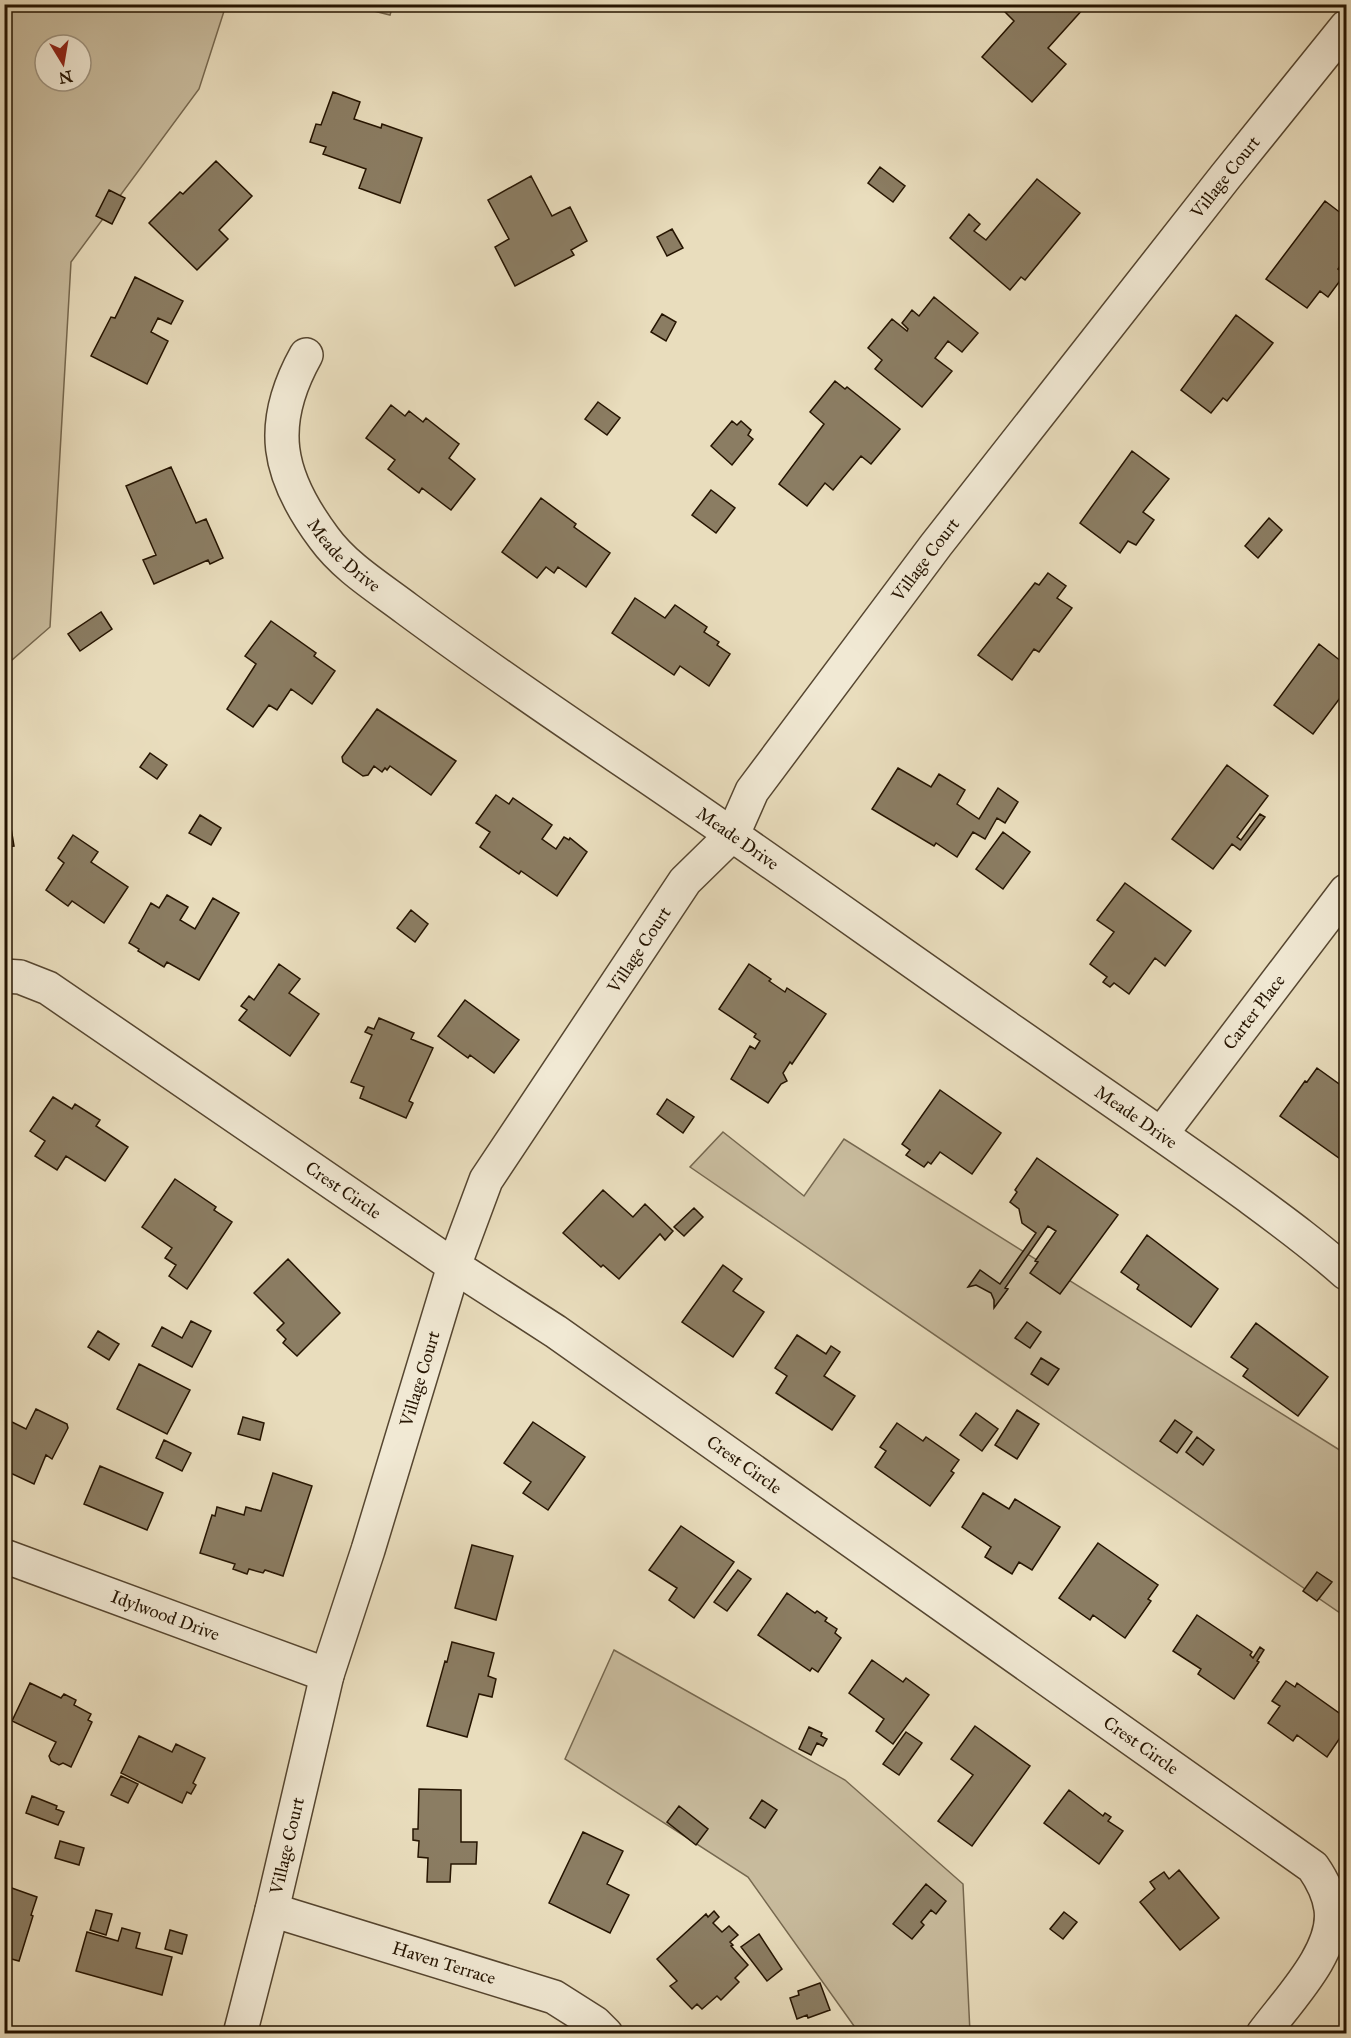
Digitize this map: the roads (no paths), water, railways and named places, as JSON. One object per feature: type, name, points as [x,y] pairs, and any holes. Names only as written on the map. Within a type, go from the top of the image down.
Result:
[{"type":"street","name":"Village Court","points":[[240,2034],[272,1910],[327,1675],[368,1550],[454,1266],[486,1180],[685,881],[733,834],[752,791],[929,555],[1225,177],[1347,27]]},
{"type":"street","name":"Meade Drive","points":[[306,355],[292,380],[283,411],[282,444],[288,476],[303,509],[326,542],[349,565],[478,662],[733,834],[1040,1051],[1162,1133],[1317,1247],[1347,1273]]},
{"type":"street","name":"Carter Place","points":[[1162,1133],[1347,891]]},
{"type":"street","name":"Crest Circle","points":[[4,976],[20,977],[48,988],[454,1266],[555,1331],[1313,1867],[1326,1887],[1332,1910],[1330,1934],[1321,1957],[1263,2034]]},
{"type":"street","name":"Meade Drive","points":[[1317,1247],[1347,1260]]},
{"type":"street","name":"Idylwood Drive","points":[[4,1556],[327,1675]]},
{"type":"street","name":"Haven Terrace","points":[[272,1910],[554,1997],[595,2023],[606,2034]]}]
